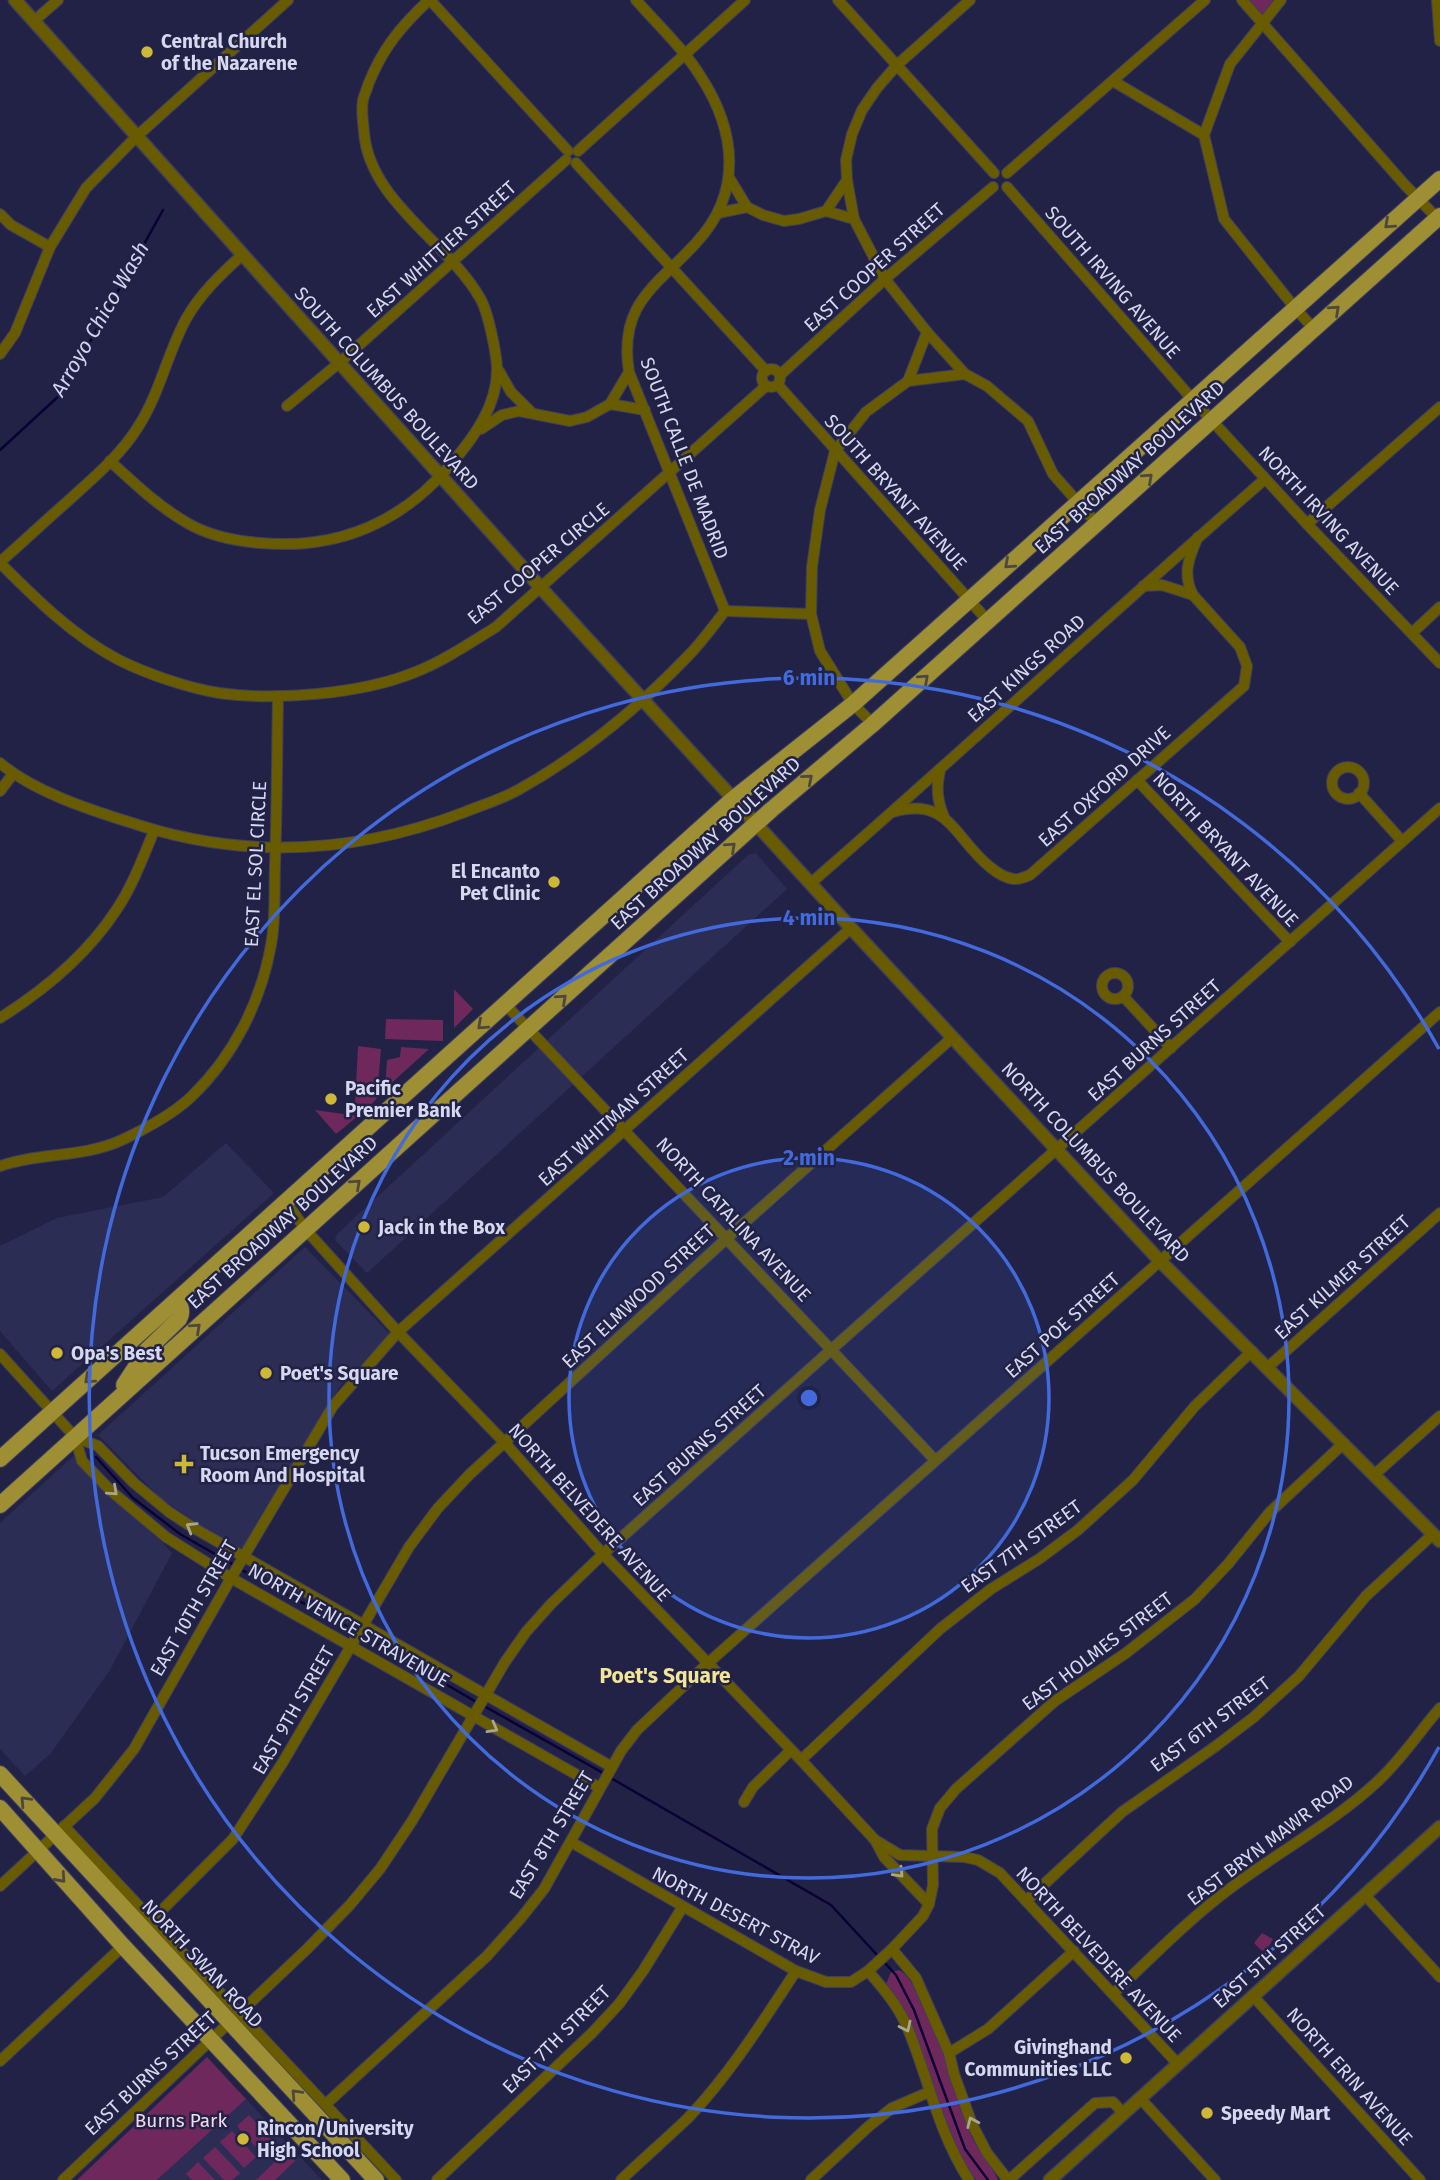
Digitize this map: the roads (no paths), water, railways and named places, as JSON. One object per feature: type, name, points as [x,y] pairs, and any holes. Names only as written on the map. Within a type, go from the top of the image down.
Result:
[{"type":"main road","name":"EAST BROADWAY BOULEVARD","points":[[0,1459],[733,799],[853,704],[1440,179]]},
{"type":"main road","name":"EAST BROADWAY BOULEVARD","points":[[0,1505],[756,824],[873,724],[1439,219]]},
{"type":"main road","points":[[112,1404],[147,1350],[179,1319],[181,1307],[177,1300]]},
{"type":"main road","name":"NORTH SWAN ROAD","points":[[0,1774],[60,1830],[235,2017],[376,2180]]},
{"type":"main road","points":[[0,1808],[123,1946],[342,2180]]},
{"type":"street","name":"SOUTH COLUMBUS BOULEVARD","points":[[15,0],[733,799]]},
{"type":"street","points":[[34,21],[58,0]]},
{"type":"street","points":[[0,354],[15,333],[50,247],[86,188],[136,137],[288,0]]},
{"type":"street","points":[[110,461],[153,501],[191,525],[234,541],[274,544],[322,542],[363,530],[402,509],[441,476],[475,433],[486,415],[497,379],[482,301],[453,262],[403,212],[386,189],[370,161],[364,136],[363,101],[373,73],[391,39],[429,0],[766,371]]},
{"type":"street","name":"SOUTH CALLE DE MADRID","points":[[636,0],[685,54],[711,94],[723,121],[729,150],[730,179],[718,213],[697,243],[647,293],[635,313],[627,342],[629,372],[725,611]]},
{"type":"street","name":"EAST WHITTIER STREET","points":[[287,405],[340,363],[746,0]]},
{"type":"street","points":[[838,0],[994,173]]},
{"type":"street","points":[[971,0],[897,65],[862,110],[852,134],[846,160],[854,219],[885,279],[927,332],[965,374],[987,386],[1028,421],[1053,474],[1097,524]]},
{"type":"street","points":[[1007,173],[1205,0]]},
{"type":"street","points":[[1242,0],[1417,199],[1439,219]]},
{"type":"street","points":[[1281,0],[1230,64],[1204,135],[1224,219],[1314,329]]},
{"type":"street","points":[[1437,0],[1440,41]]},
{"type":"street","points":[[1113,81],[1204,135]]},
{"type":"street","points":[[994,173],[1007,173],[1010,182],[1007,187],[998,190],[993,187],[990,181],[994,173]]},
{"type":"street","points":[[730,179],[747,207],[763,215],[784,221],[826,211],[854,219]]},
{"type":"street","points":[[826,211],[847,180]]},
{"type":"street","name":"EAST COOPER STREET","points":[[670,470],[775,382],[885,279],[993,187]]},
{"type":"street","name":"SOUTH IRVING AVENUE","points":[[1007,187],[1193,400]]},
{"type":"street","points":[[718,213],[747,207]]},
{"type":"street","points":[[0,214],[10,225],[50,247]]},
{"type":"street","points":[[0,563],[125,446],[156,393],[181,330],[194,306],[242,255]]},
{"type":"street","points":[[908,381],[927,332]]},
{"type":"street","points":[[497,368],[511,392],[530,412],[538,416],[570,421],[587,417],[610,404],[629,372]]},
{"type":"street","points":[[775,370],[775,382],[762,379],[766,371],[775,370]]},
{"type":"street","points":[[873,724],[853,704],[820,652],[811,614],[812,568],[820,507],[835,451],[866,412],[908,381],[965,374]]},
{"type":"street","name":"SOUTH BRYANT AVENUE","points":[[775,382],[988,621]]},
{"type":"street","name":"NORTH IRVING AVENUE","points":[[1193,400],[1440,663]]},
{"type":"street","points":[[610,404],[645,410]]},
{"type":"street","points":[[1307,524],[1440,407]]},
{"type":"street","points":[[475,433],[502,415],[519,411],[530,412]]},
{"type":"street","name":"EAST COOPER CIRCLE","points":[[0,563],[42,606],[77,632],[119,660],[167,679],[219,693],[329,693],[413,674],[496,626],[670,470]]},
{"type":"street","name":"EAST KINGS ROAD","points":[[811,883],[1265,479]]},
{"type":"street","points":[[1193,595],[1188,585],[1186,567],[1198,537]]},
{"type":"street","points":[[1143,586],[1162,585],[1193,595]]},
{"type":"street","name":"EAST OXFORD DRIVE","points":[[944,818],[998,874],[1015,880],[1030,875],[1244,686],[1247,666],[1240,647],[1193,595]]},
{"type":"street","points":[[1412,633],[1440,607]]},
{"type":"street","points":[[0,763],[13,774],[71,801],[154,831],[230,846],[276,848],[343,845],[394,835],[435,823],[516,791],[564,762],[609,728],[690,655],[725,611],[811,614]]},
{"type":"street","name":"EAST EL SOL CIRCLE","points":[[0,1166],[49,1155],[86,1152],[121,1140],[156,1122],[190,1098],[222,1062],[246,1024],[261,986],[272,943],[278,695]]},
{"type":"street","points":[[940,770],[936,785],[944,818]]},
{"type":"street","points":[[0,790],[13,774]]},
{"type":"street","name":"NORTH BRYANT AVENUE","points":[[1137,780],[1290,943]]},
{"type":"street","points":[[1359,793],[1402,841]]},
{"type":"street","name":"NORTH COLUMBUS BOULEVARD","points":[[733,799],[1160,1261],[1436,1538]]},
{"type":"street","points":[[893,812],[918,807],[938,813],[944,818]]},
{"type":"street","name":"EAST BURNS STREET","points":[[63,2180],[340,1915],[380,1869],[412,1821],[505,1662],[526,1632],[551,1604],[603,1554],[1440,807]]},
{"type":"street","points":[[0,1018],[58,976],[102,930],[119,907],[154,831]]},
{"type":"street","name":"EAST WHITMAN STREET","points":[[398,1332],[851,928]]},
{"type":"street","points":[[1123,996],[1171,1048]]},
{"type":"street","name":"NORTH CATALINA AVENUE","points":[[505,1004],[935,1460]]},
{"type":"street","name":"EAST POE STREET","points":[[708,1664],[1440,1012]]},
{"type":"street","name":"EAST ELMWOOD STREET","points":[[505,1443],[726,1239],[953,1037]]},
{"type":"street","name":"NORTH BELVEDERE AVENUE","points":[[286,1202],[306,1230],[398,1332],[505,1443],[603,1554],[801,1760],[875,1840],[884,1857],[929,1904]]},
{"type":"street","name":"EAST KILMER STREET","points":[[1268,1367],[1440,1213]]},
{"type":"street","name":"EAST 10TH STREET","points":[[0,1886],[95,1798],[134,1749],[243,1556],[333,1406],[398,1332]]},
{"type":"street","name":"EAST 7TH STREET","points":[[801,1760],[940,1629],[991,1589],[1039,1559],[1077,1530],[1133,1480],[1195,1406],[1252,1351]]},
{"type":"street","name":"NORTH VENICE STRAVENUE","points":[[0,1354],[75,1437],[98,1446],[134,1483],[169,1512],[612,1766]]},
{"type":"street","points":[[1374,1475],[1440,1416]]},
{"type":"street","name":"NORTH VENICE STRAVENUE","points":[[75,1437],[82,1461],[166,1537],[231,1578],[600,1788]]},
{"type":"street","name":"EAST 9TH STREET","points":[[152,1920],[233,1839],[263,1796],[409,1547],[438,1508],[470,1474],[505,1443]]},
{"type":"street","name":"EAST HOLMES STREET","points":[[929,1904],[933,1885],[932,1829],[940,1808],[956,1788],[1055,1701],[1126,1653],[1195,1599],[1270,1513],[1344,1443]]},
{"type":"street","name":"EAST 6TH STREET","points":[[1027,1900],[1122,1812],[1216,1746],[1263,1709],[1299,1676],[1366,1596],[1436,1538]]},
{"type":"street","name":"EAST 8TH STREET","points":[[326,2105],[487,1956],[521,1919],[544,1889],[621,1751],[637,1730],[708,1664]]},
{"type":"street","name":"EAST BRYN MAWR ROAD","points":[[1114,1993],[1211,1904],[1269,1860],[1309,1835],[1378,1781],[1402,1756],[1440,1708]]},
{"type":"street","points":[[744,1802],[753,1787],[791,1750]]},
{"type":"street","name":"EAST 5TH STREET","points":[[1050,2180],[1440,1827]]},
{"type":"street","name":"NORTH SWAN ROAD","points":[[60,1830],[152,1920],[235,2017],[326,2105],[396,2180]]},
{"type":"street","name":"NORTH BELVEDERE AVENUE","points":[[875,1840],[900,1855],[964,1857],[978,1860],[1000,1872],[1178,2064]]},
{"type":"street","name":"NORTH DESERT STRAV","points":[[571,1842],[796,1971],[826,1982],[851,1982],[868,1971]]},
{"type":"street","points":[[1365,1895],[1440,1977]]},
{"type":"street","points":[[929,1904],[923,1916],[868,1971],[889,1995],[907,2027],[948,2142],[969,2180]]},
{"type":"street","name":"EAST 7TH STREET","points":[[437,2180],[619,2004],[682,1908]]},
{"type":"street","points":[[0,2061],[123,1946]]},
{"type":"street","points":[[892,1949],[916,1978],[949,2053],[972,2124],[987,2153],[1008,2180],[1095,2103],[1114,2102],[1124,2113]]},
{"type":"street","points":[[949,2053],[988,2029],[1074,1951]]},
{"type":"street","points":[[621,2180],[689,2117],[726,2073],[796,1971]]},
{"type":"street","name":"NORTH ERIN AVENUE","points":[[1253,1996],[1420,2180]]},
{"type":"street","points":[[811,2180],[892,2108],[929,2092]]},
{"type":"street","points":[[1140,2098],[1215,2180]]},
{"type":"waterway","name":"Arroyo Chico Wash","points":[[0,450],[61,394],[163,210]]},
{"type":"waterway","points":[[96,1457],[133,1498],[180,1534],[234,1565]]},
{"type":"waterway","points":[[240,1569],[355,1631],[478,1703]]},
{"type":"waterway","points":[[484,1706],[603,1773]]},
{"type":"waterway","points":[[609,1777],[831,1905],[878,1956]]},
{"type":"waterway","points":[[883,1961],[896,1975],[914,2010],[965,2149],[988,2180]]},
{"type":"place","name":"Central Church of the Nazarene","points":[[147,52]]},
{"type":"place","name":"El Encanto Pet Clinic","points":[[554,882]]},
{"type":"place","name":"Pacific Premier Bank","points":[[331,1099]]},
{"type":"place","name":"Jack in the Box","points":[[364,1227]]},
{"type":"place","name":"Opa's Best","points":[[57,1353]]},
{"type":"place","name":"Poet's Square","points":[[266,1373]]},
{"type":"place","name":"Tucson Emergency Room And Hospital","points":[[184,1464]]},
{"type":"place","name":"Givinghand Communities LLC","points":[[1126,2058]]},
{"type":"place","name":"Speedy Mart","points":[[1207,2113]]},
{"type":"place","name":"Rincon/University High School","points":[[243,2139]]},
{"type":"district","name":"Poet's Square","points":[[665,1676]]},
{"type":"park label","name":"Burns Park","points":[[181,2120]]}]
